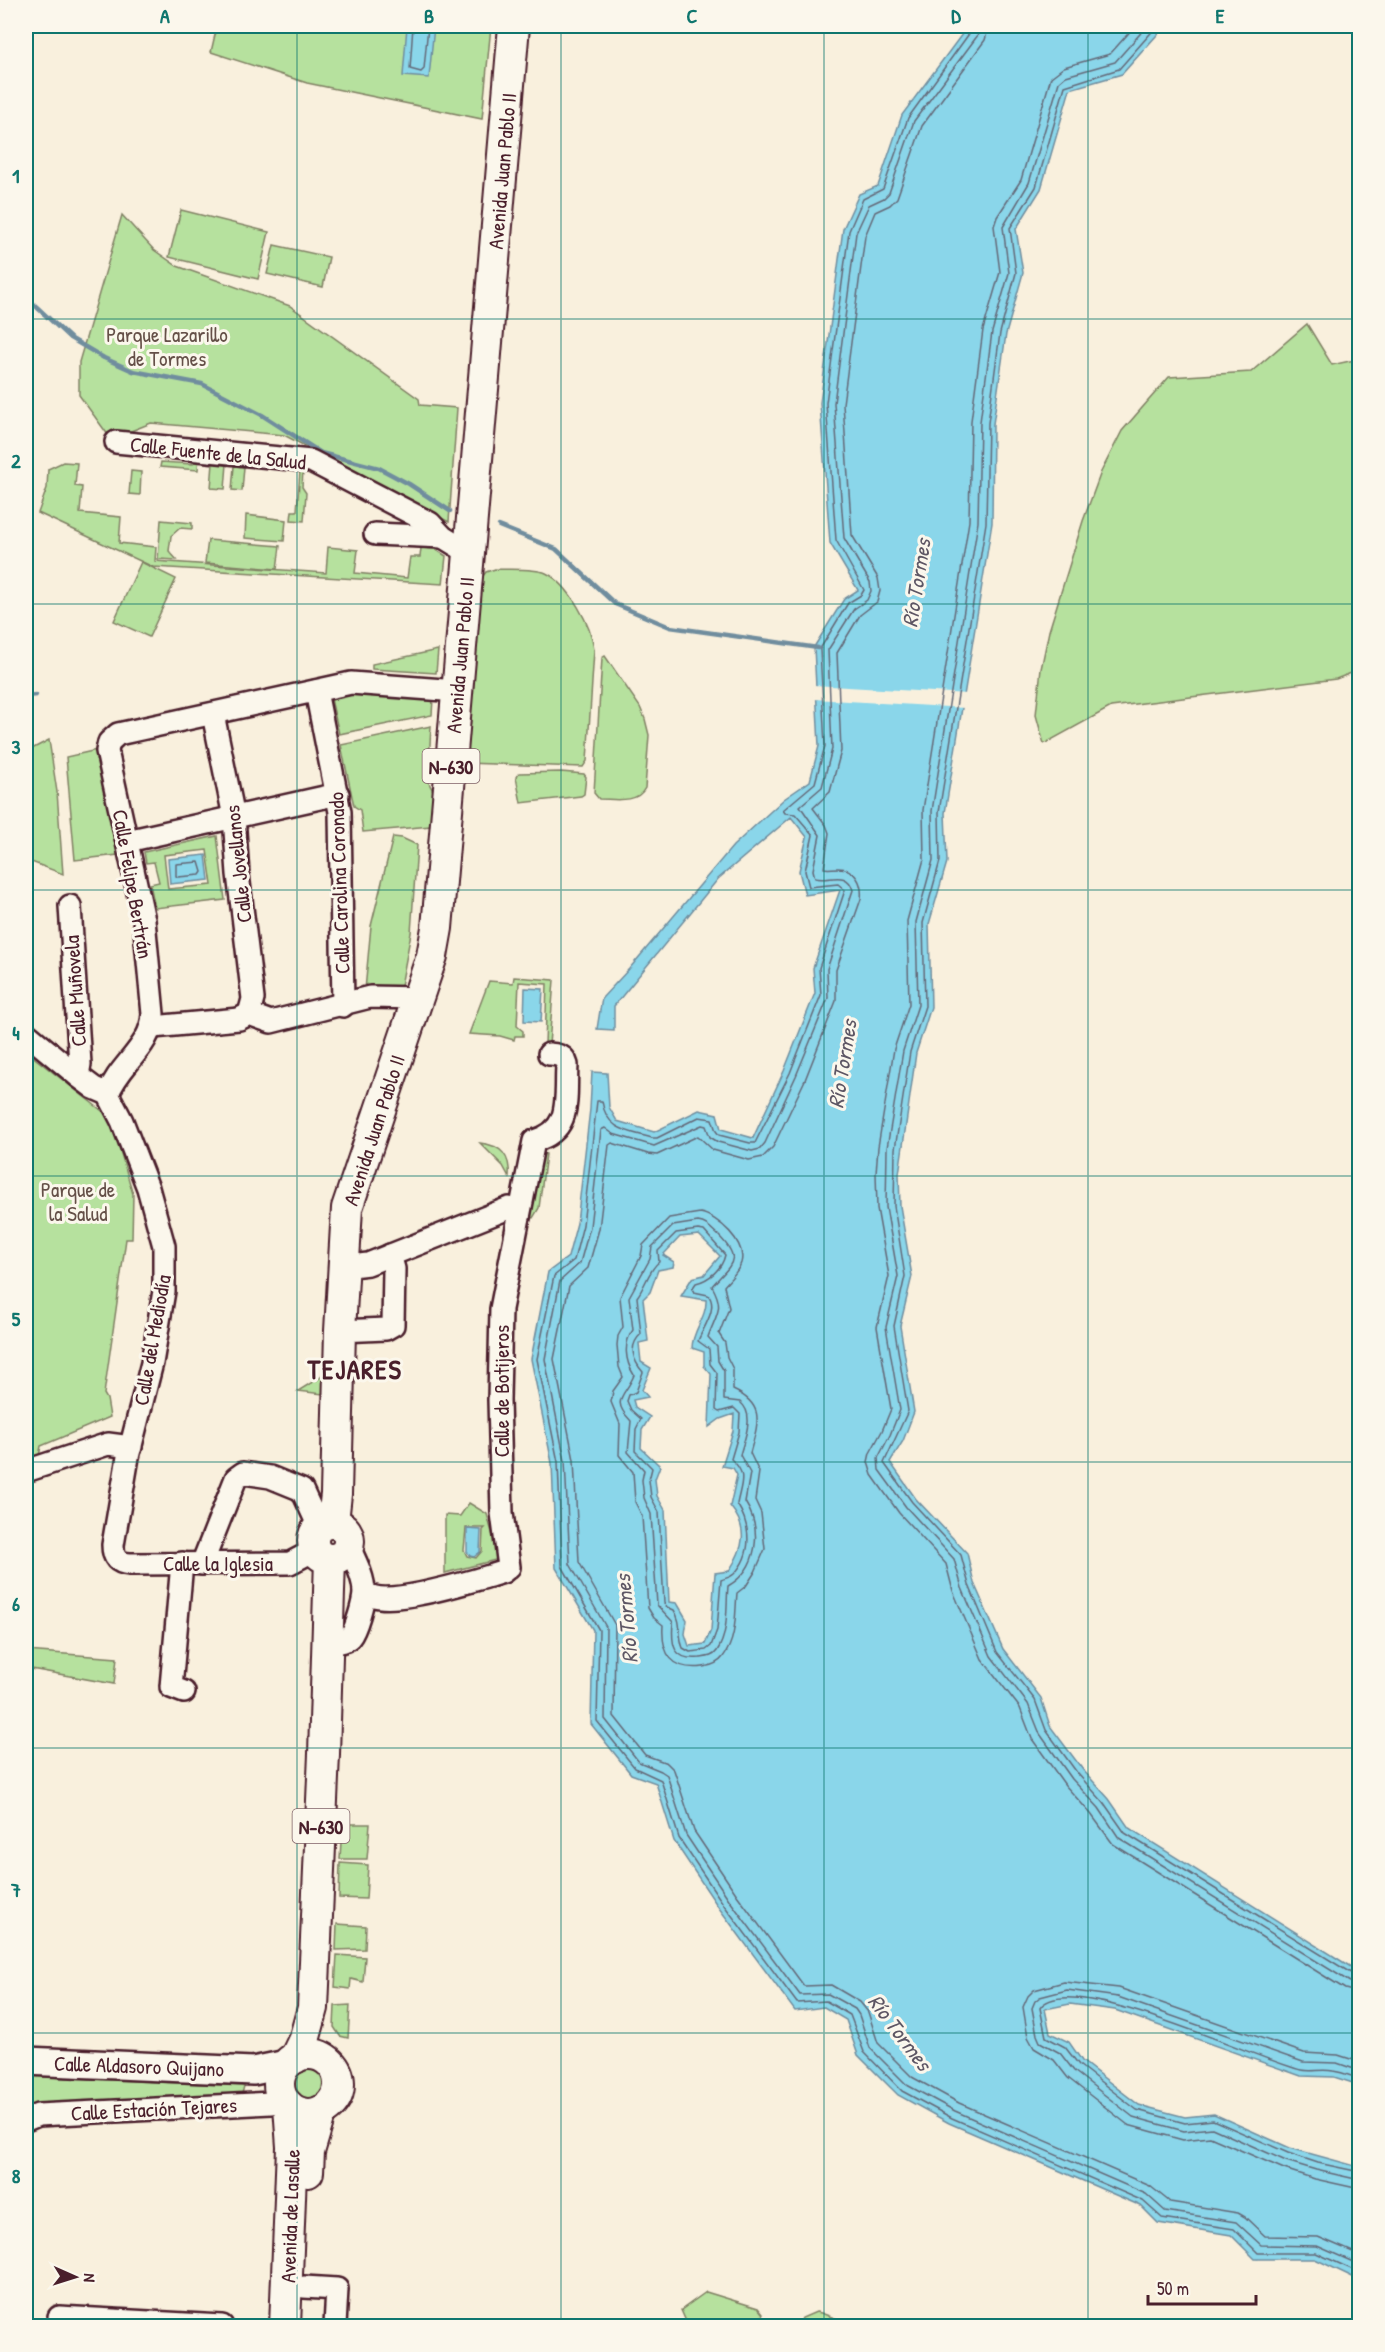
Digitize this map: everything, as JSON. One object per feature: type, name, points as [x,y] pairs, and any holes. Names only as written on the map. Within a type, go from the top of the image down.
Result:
[{"type":"highway","name":"Avenida Juan Pablo II","points":[[328,1643],[326,1536],[336,1494],[340,1331],[347,1208],[419,998],[432,956],[437,928],[514,26]]},
{"type":"highway","name":"Avenida de Lasalle","points":[[285,2326],[292,2147],[287,2082],[305,2037],[313,2008],[328,1643]]},
{"type":"highway","name":"Avenida de Lasalle","points":[[313,2008],[332,2064]]},
{"type":"highway","points":[[321,2111],[304,2113],[287,2082],[310,2054],[332,2064]]},
{"type":"highway","name":"N-630","points":[[321,2111],[328,2107],[337,2094],[338,2078],[332,2064]]},
{"type":"highway","name":"Avenida de Lasalle","points":[[302,2326],[309,2152],[321,2111]]},
{"type":"main road","name":"Calle Aldasoro Quijano","points":[[26,2061],[253,2071],[287,2082]]},
{"type":"street","name":"Calle Fuente de la Salud","points":[[116,442],[311,461],[430,523],[443,537],[469,553]]},
{"type":"street","name":"Calle Fuente de la Salud","points":[[375,534],[443,537]]},
{"type":"street","points":[[213,714],[351,683],[457,691]]},
{"type":"street","name":"Calle Carolina Coronado","points":[[316,691],[338,794],[341,822],[344,1006]]},
{"type":"street","name":"Calle Felipe Bertrán","points":[[153,1027],[144,920],[107,752],[109,742],[118,734],[213,714]]},
{"type":"street","name":"Calle Jovellanos","points":[[213,714],[234,817],[238,874],[253,999],[249,1014]]},
{"type":"street","points":[[127,841],[338,794]]},
{"type":"street","name":"Calle Muñovela","points":[[70,906],[80,1064],[78,1076]]},
{"type":"street","points":[[108,1094],[111,1084],[144,1044],[153,1027],[239,1019],[249,1014],[271,1022],[370,998],[419,998]]},
{"type":"street","name":"Calle Muñovela","points":[[26,1033],[78,1076],[108,1094]]},
{"type":"street","name":"Calle de Botijeros","points":[[364,1592],[369,1597],[379,1599],[397,1598],[490,1576],[503,1572],[509,1567],[502,1513],[499,1400],[501,1309],[517,1214],[534,1141],[554,1133],[562,1124],[566,1059],[560,1055],[549,1054]]},
{"type":"street","name":"Calle del Mediodía","points":[[108,1094],[122,1121],[153,1202],[164,1246],[165,1267],[164,1291],[152,1363],[130,1447],[113,1545],[113,1553],[118,1561]]},
{"type":"street","points":[[343,1267],[368,1264],[509,1208],[517,1214]]},
{"type":"street","points":[[340,1331],[386,1329],[393,1325],[394,1269],[390,1255]]},
{"type":"street","points":[[26,1471],[108,1444],[130,1447]]},
{"type":"street","points":[[184,1692],[171,1687],[192,1564],[236,1478],[243,1473],[270,1478],[298,1487],[306,1495],[326,1536],[358,1568],[364,1592],[358,1617],[349,1638],[340,1643],[328,1643]]},
{"type":"street","name":"Calle la Iglesia","points":[[118,1561],[192,1564],[290,1563],[326,1536]]},
{"type":"street","name":"Calle Estación Tejares","points":[[26,2120],[38,2115],[271,2103],[287,2082]]},
{"type":"street","name":"Avenida de Lasalle","points":[[304,2287],[337,2289],[335,2326]]},
{"type":"street","points":[[59,2317],[222,2326]]},
{"type":"green space","points":[[217,26],[491,26],[482,119],[307,83],[211,52]]},
{"type":"green space","points":[[181,210],[269,232],[258,279],[169,257]]},
{"type":"green space","name":"Parque Lazarillo de Tormes","points":[[122,215],[154,250],[177,266],[290,306],[419,399],[420,405],[457,408],[449,522],[284,435],[151,423],[111,439],[79,395],[79,362]]},
{"type":"green space","points":[[274,245],[329,257],[323,287],[267,274]]},
{"type":"green space","points":[[1307,324],[1332,365],[1359,359],[1359,670],[1336,679],[1111,707],[1044,744],[1036,715],[1041,669],[1049,631],[1083,521],[1101,472],[1122,431],[1169,377],[1251,372]]},
{"type":"green space","points":[[194,454],[199,454],[198,470],[160,467],[161,462],[193,464]]},
{"type":"green space","points":[[63,462],[77,463],[75,486],[82,487],[80,513],[121,517],[119,543],[156,547],[155,561],[326,573],[328,547],[358,550],[355,573],[407,578],[410,557],[420,557],[421,548],[435,549],[446,556],[443,584],[153,567],[38,513],[47,488],[48,469]]},
{"type":"green space","points":[[213,463],[227,464],[225,489],[211,488]]},
{"type":"green space","points":[[234,466],[244,467],[242,491],[232,490]]},
{"type":"green space","points":[[300,470],[303,470],[302,487],[306,493],[304,521],[291,520],[292,511],[297,511]]},
{"type":"green space","points":[[131,471],[141,472],[140,495],[129,494]]},
{"type":"green space","points":[[246,515],[286,520],[284,541],[245,538]]},
{"type":"green space","points":[[161,520],[192,523],[192,529],[180,528],[171,536],[169,551],[177,560],[158,559]]},
{"type":"green space","points":[[208,540],[280,546],[277,569],[205,563]]},
{"type":"green space","points":[[141,562],[176,579],[149,637],[114,621]]},
{"type":"green space","points":[[495,569],[541,571],[555,578],[571,596],[589,629],[594,650],[587,761],[583,767],[464,763],[480,580],[486,572]]},
{"type":"green space","points":[[438,650],[436,673],[372,669],[372,664]]},
{"type":"green space","points":[[605,656],[640,707],[649,735],[645,788],[631,799],[599,799],[594,793],[602,658]]},
{"type":"green space","points":[[355,694],[433,699],[432,715],[339,734],[331,699]]},
{"type":"green space","points":[[431,726],[428,781],[434,793],[431,826],[363,832],[360,810],[354,806],[341,745]]},
{"type":"green space","points":[[49,740],[57,792],[63,874],[26,860],[26,752]]},
{"type":"green space","points":[[97,750],[118,855],[75,860],[66,757]]},
{"type":"green space","points":[[519,773],[584,774],[586,777],[584,794],[521,803],[516,777]]},
{"type":"green space","points":[[217,836],[225,900],[155,908],[150,884],[159,882],[154,862],[146,863],[144,852]],"holes":[[[207,850],[212,885],[168,889],[164,855]]]},
{"type":"green space","points":[[393,837],[402,838],[417,845],[411,933],[401,986],[365,990],[371,926]]},
{"type":"green space","points":[[514,977],[554,980],[549,1045],[545,1045],[547,984],[519,982],[517,1026],[523,1031],[523,1036],[515,1036],[514,1040],[500,1036],[469,1034],[489,981],[513,983]]},
{"type":"green space","name":"Parque de la Salud","points":[[27,1052],[106,1114],[112,1123],[133,1194],[132,1239],[126,1239],[104,1394],[110,1417],[41,1446],[38,1461],[26,1465]]},
{"type":"green space","points":[[480,1143],[494,1146],[503,1153],[508,1163],[509,1177],[503,1166]]},
{"type":"green space","points":[[543,1153],[546,1154],[539,1208],[533,1218],[528,1217],[540,1157]]},
{"type":"green space","points":[[324,1375],[323,1394],[298,1391]]},
{"type":"green space","points":[[469,1503],[487,1514],[499,1559],[445,1573],[445,1515],[460,1516]],"holes":[[[466,1528],[485,1528],[482,1551],[476,1558],[467,1556],[464,1550]]]},
{"type":"green space","points":[[26,1651],[117,1658],[114,1684],[26,1668]]},
{"type":"green space","points":[[342,1824],[370,1824],[367,1859],[340,1859]]},
{"type":"green space","points":[[340,1863],[368,1865],[366,1899],[339,1898]]},
{"type":"green space","points":[[337,1924],[366,1926],[365,1949],[336,1950]]},
{"type":"green space","points":[[337,1955],[365,1957],[363,1982],[351,1979],[350,1989],[335,1987]]},
{"type":"green space","points":[[350,2005],[348,2038],[340,2036],[334,2027],[335,2006]]},
{"type":"green space","points":[[309,2065],[322,2071],[328,2084],[322,2097],[309,2103],[296,2097],[290,2084],[296,2071]]},
{"type":"green space","points":[[26,2076],[244,2086],[242,2094],[27,2106]]},
{"type":"green space","points":[[706,2292],[758,2308],[763,2314],[757,2326],[688,2326],[681,2310]]},
{"type":"green space","points":[[816,2312],[856,2326],[798,2326],[802,2318]]},
{"type":"water","points":[[407,26],[434,26],[429,78],[403,76]]},
{"type":"water","name":"Río Tormes","points":[[968,26],[1165,26],[1122,74],[1070,89],[1041,189],[1016,229],[1023,273],[1006,334],[993,424],[992,523],[945,813],[947,862],[929,924],[931,1007],[916,1053],[899,1174],[900,1206],[912,1276],[900,1326],[914,1412],[903,1441],[890,1462],[916,1499],[967,1553],[974,1583],[1003,1649],[1041,1698],[1050,1726],[1083,1770],[1109,1799],[1129,1828],[1359,1972],[1359,2085],[1334,2077],[1301,2076],[1115,2010],[1070,2004],[1045,2009],[1050,2033],[1069,2042],[1082,2061],[1139,2105],[1185,2117],[1214,2114],[1290,2148],[1359,2167],[1359,2280],[1315,2259],[1255,2259],[1231,2235],[1158,2223],[1141,2206],[949,2123],[898,2095],[858,2055],[846,2020],[824,2007],[795,2011],[719,1908],[674,1841],[656,1783],[631,1774],[591,1724],[593,1630],[556,1568],[552,1463],[531,1359],[548,1272],[568,1257],[577,1223],[592,1072],[607,1073],[609,1107],[617,1121],[654,1132],[699,1110],[717,1114],[721,1129],[753,1138],[784,1071],[815,993],[813,968],[840,890],[805,895],[799,871],[807,837],[791,817],[718,879],[614,1006],[614,1030],[597,1029],[602,998],[733,846],[784,799],[810,781],[819,746],[814,647],[844,599],[858,590],[830,543],[820,403],[843,229],[859,194],[878,186],[902,115]],"holes":[[[699,1235],[720,1256],[704,1275],[692,1278],[681,1296],[706,1300],[692,1348],[704,1352],[704,1366],[711,1374],[709,1427],[720,1419],[734,1414],[733,1431],[722,1466],[733,1468],[737,1475],[730,1506],[740,1523],[742,1538],[738,1554],[729,1571],[715,1573],[711,1630],[705,1644],[689,1646],[685,1634],[687,1620],[677,1603],[669,1602],[665,1510],[657,1496],[655,1479],[660,1466],[641,1448],[642,1430],[650,1417],[635,1407],[633,1400],[648,1397],[642,1390],[651,1368],[641,1362],[639,1343],[648,1341],[643,1299],[650,1292],[658,1270],[673,1267],[674,1262],[663,1255],[680,1237]]]},
{"type":"water","points":[[206,855],[209,880],[170,884],[168,859]]},
{"type":"water","points":[[525,988],[543,989],[541,1022],[524,1021]]},
{"type":"water","points":[[467,1529],[481,1530],[480,1552],[474,1557],[467,1552]]},
{"type":"pier","points":[[813,685],[968,694],[965,708],[814,699]]},
{"type":"waterway","points":[[26,297],[70,338],[104,358],[133,371],[202,384],[262,415],[321,453],[379,468],[409,484],[450,511]]},
{"type":"waterway","points":[[499,526],[556,549],[615,604],[670,627],[818,648]]},
{"type":"waterway","points":[[26,696],[36,695]]},
{"type":"district","name":"TEJARES","points":[[355,1369]]}]
